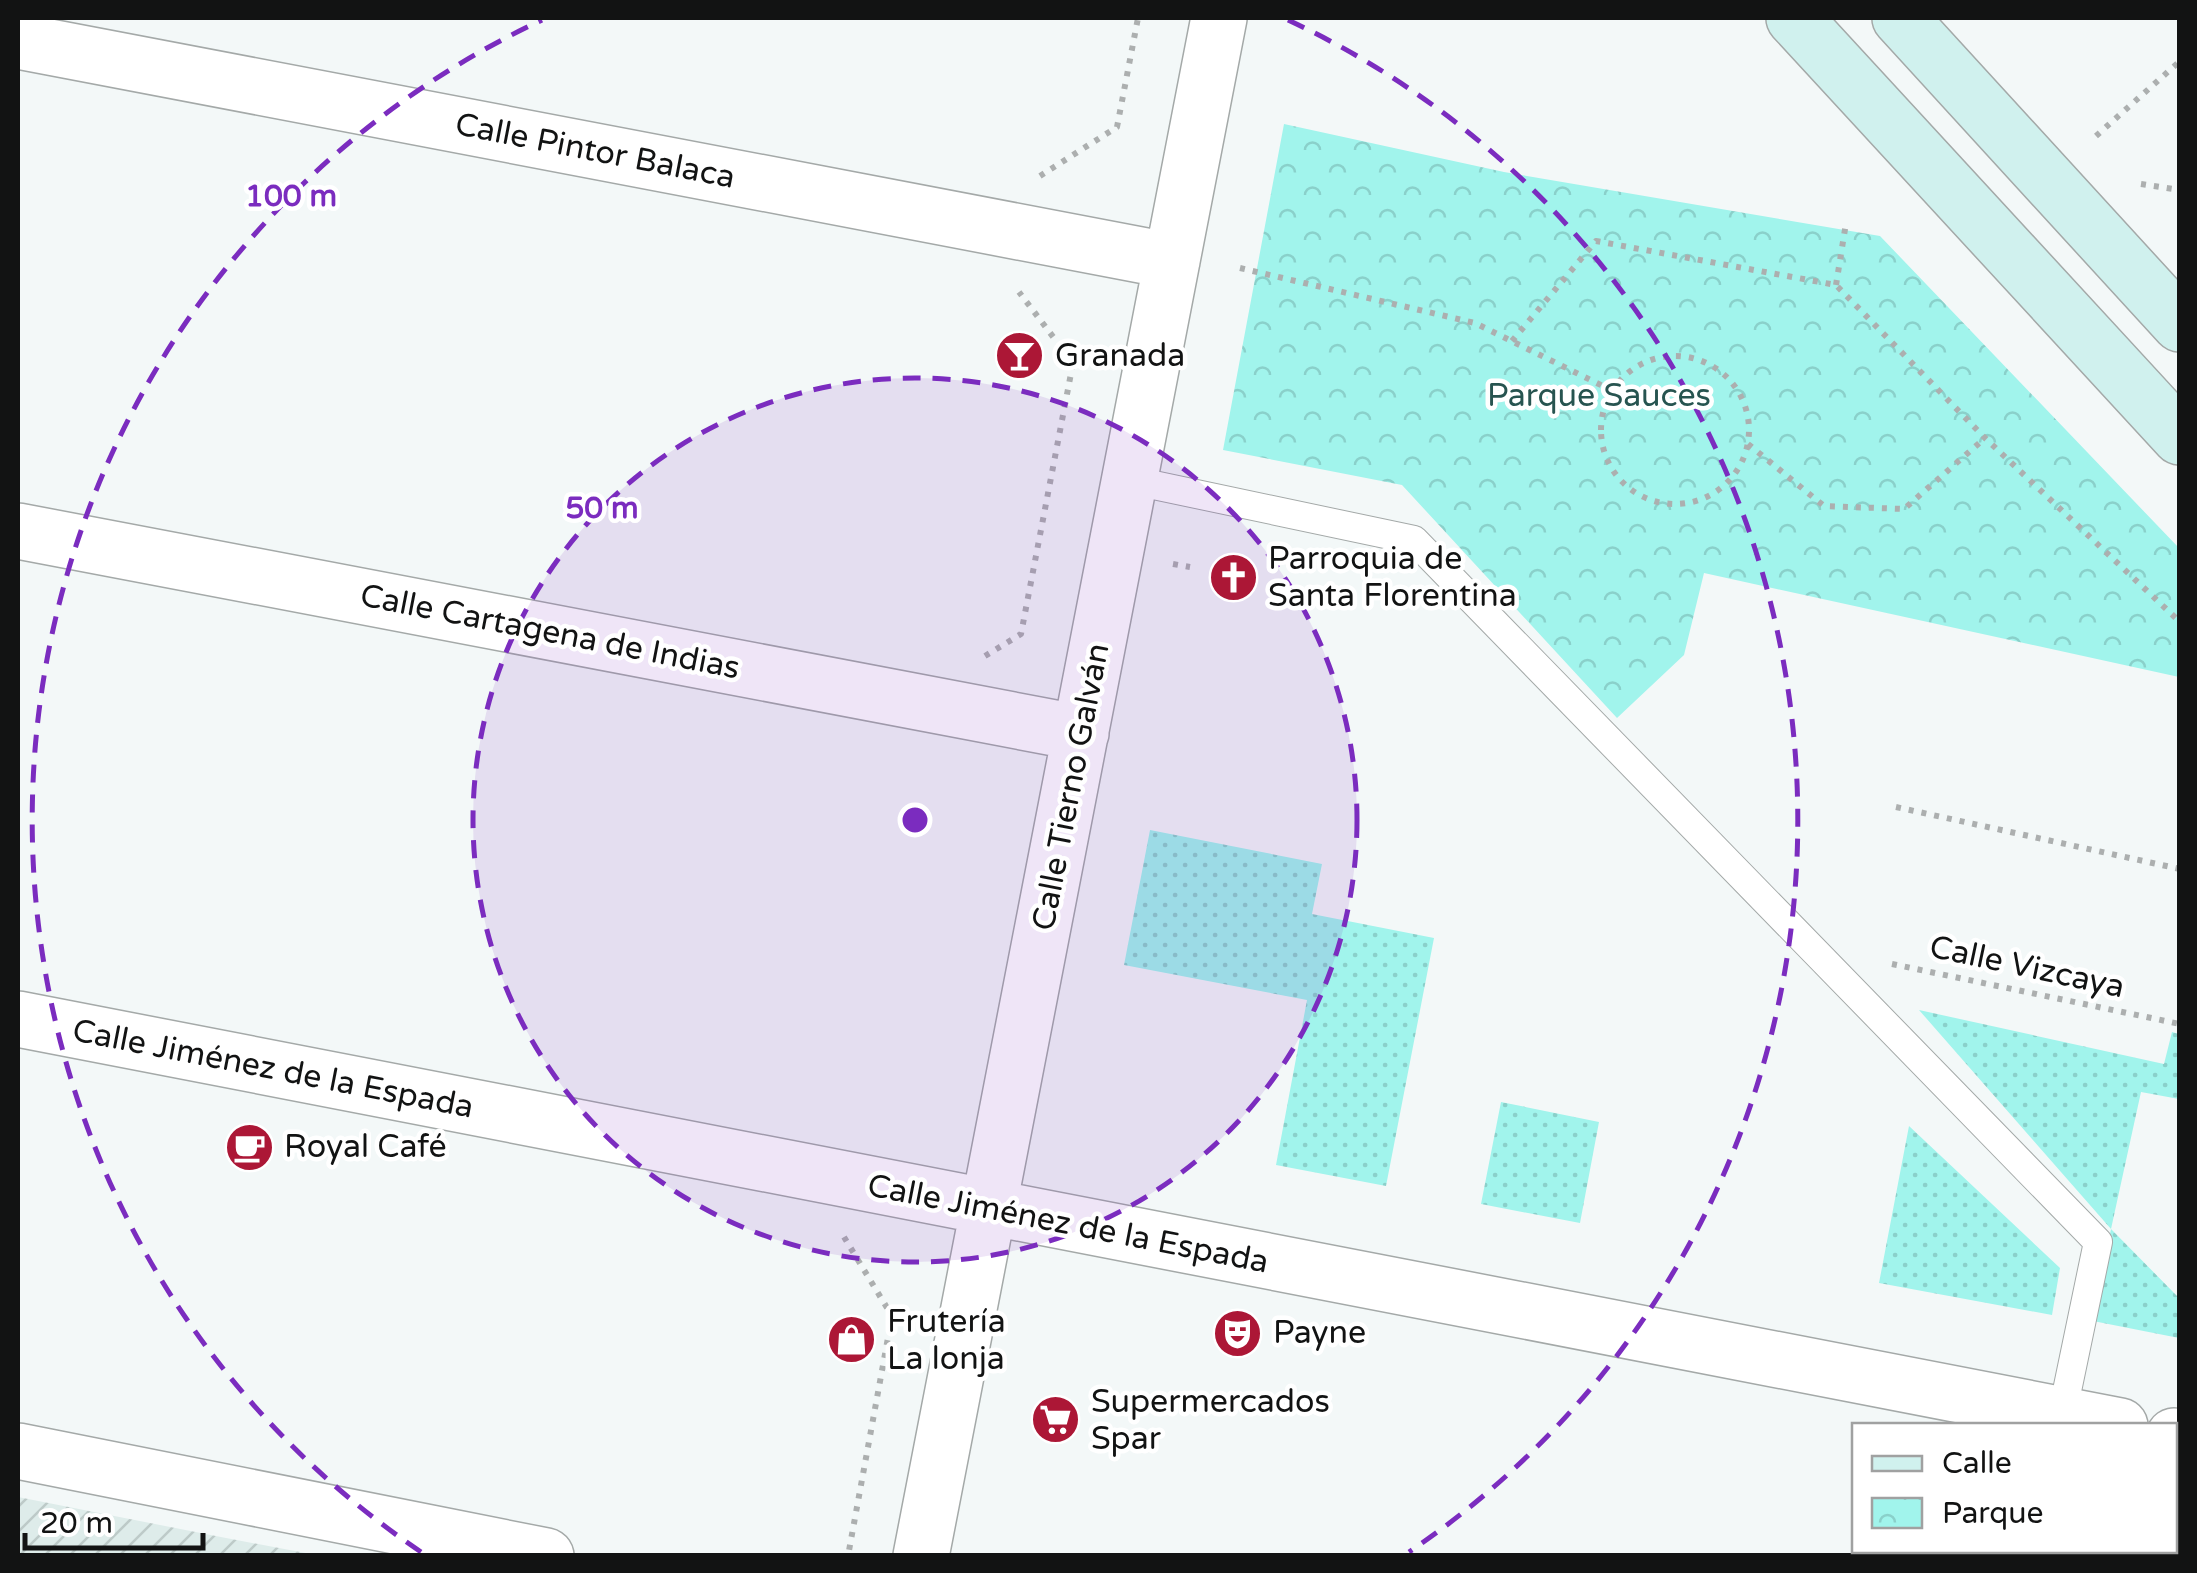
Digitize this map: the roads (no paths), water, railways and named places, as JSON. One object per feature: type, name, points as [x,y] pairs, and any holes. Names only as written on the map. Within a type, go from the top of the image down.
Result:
[{"type":"main road","points":[[1794,18],[2180,437]]},
{"type":"main road","points":[[1900,18],[2180,324]]},
{"type":"street","name":"Calle Tierno Galván","points":[[921,1556],[1219,18]]},
{"type":"street","name":"Calle Pintor Balaca","points":[[18,41],[1172,261]]},
{"type":"street","name":"Calle Cartagena de Indias","points":[[18,532],[1082,733]]},
{"type":"street","name":"Calle Jiménez de la Espada","points":[[18,1019],[989,1208],[1987,1414],[2062,1415],[2104,1423]]},
{"type":"street","points":[[18,1452],[546,1556]]},
{"type":"lane","points":[[1130,480],[1414,540],[2098,1242],[2062,1415]]},
{"type":"place","name":"Granada","points":[[1020,356]]},
{"type":"place","name":"Parroquia de Santa Florentina","points":[[1233,577]]},
{"type":"place","name":"Royal Café","points":[[249,1147]]},
{"type":"place","name":"Payne","points":[[1238,1333]]},
{"type":"place","name":"Frutería La lonja","points":[[852,1340]]},
{"type":"place","name":"Supermercados Spar","points":[[1056,1420]]},
{"type":"park label","name":"Parque Sauces","points":[[1599,396]]}]
